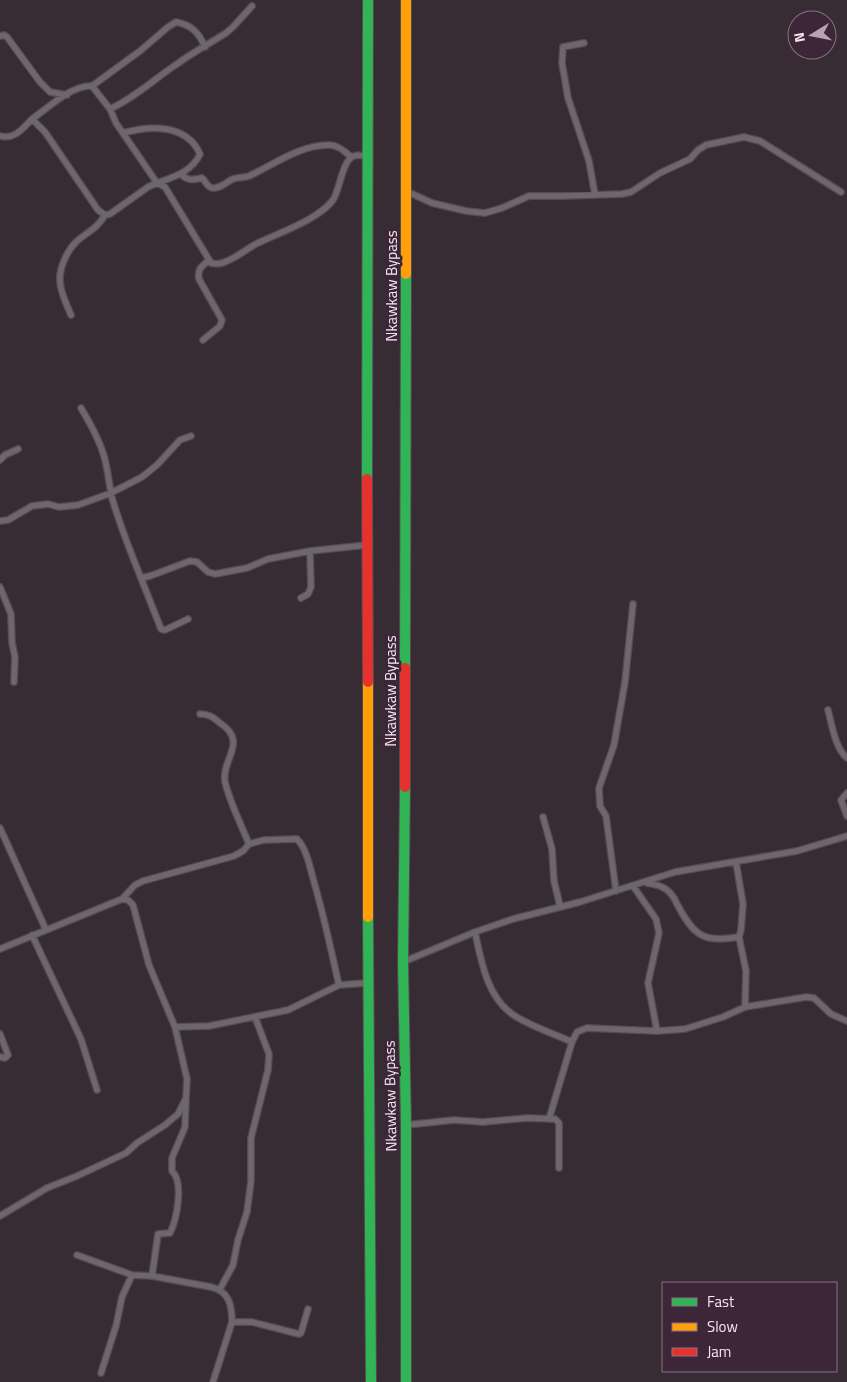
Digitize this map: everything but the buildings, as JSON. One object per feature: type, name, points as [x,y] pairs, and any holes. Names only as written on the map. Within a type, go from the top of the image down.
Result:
[{"type":"highway","name":"Nkawkaw Bypass","points":[[368,0],[367,545],[369,766],[367,983],[371,1382]]},
{"type":"highway","name":"Nkawkaw Bypass","points":[[406,0],[403,962],[406,1125],[406,1382]]},
{"type":"street","points":[[110,109],[125,102],[175,64],[233,28],[252,6]]},
{"type":"street","points":[[0,136],[6,138],[16,135],[32,119],[75,88],[92,86],[140,52],[176,22],[187,24],[195,29],[205,47]]},
{"type":"street","points":[[0,36],[4,34],[8,37],[40,82],[50,92],[67,95]]},
{"type":"street","points":[[584,43],[563,47],[562,63],[568,98],[589,161],[595,195]]},
{"type":"street","points":[[92,86],[110,109],[116,123],[157,184],[165,187],[211,263],[227,261],[327,207],[338,192],[339,183],[351,157],[356,155],[369,157]]},
{"type":"street","points":[[32,119],[45,132],[98,210],[105,215]]},
{"type":"street","points":[[71,315],[60,282],[61,270],[69,251],[77,241],[90,233],[105,215],[110,214],[148,188],[181,174],[196,162],[200,154],[197,147],[187,136],[178,131],[156,128],[123,133]]},
{"type":"street","points":[[406,191],[440,205],[485,213],[529,196],[622,194],[631,192],[660,174],[690,159],[698,150],[706,145],[744,137],[760,141],[841,192]]},
{"type":"street","points":[[181,174],[189,180],[202,178],[209,187],[213,188],[224,185],[231,180],[248,176],[312,147],[330,144],[344,150],[351,157]]},
{"type":"street","points":[[203,340],[220,326],[222,320],[198,279],[197,273],[209,260]]},
{"type":"street","points":[[81,408],[93,428],[105,457],[111,492],[126,543],[161,629],[165,630],[188,619]]},
{"type":"street","points":[[0,521],[8,520],[32,506],[48,504],[59,507],[78,505],[111,492],[142,477],[157,465],[180,440],[191,436]]},
{"type":"street","points":[[0,460],[5,455],[18,449]]},
{"type":"street","points":[[140,578],[190,561],[197,562],[208,572],[216,574],[247,568],[268,559],[310,551],[367,545]]},
{"type":"street","points":[[301,598],[308,594],[311,587],[310,551]]},
{"type":"street","points":[[0,587],[11,614],[12,642],[15,657],[14,682]]},
{"type":"street","points":[[616,890],[606,816],[600,806],[599,788],[616,736],[625,682],[633,604]]},
{"type":"street","points":[[828,710],[843,755],[847,758]]},
{"type":"street","points":[[200,714],[208,714],[231,733],[234,744],[224,777],[249,844]]},
{"type":"street","points":[[847,793],[841,800],[847,816]]},
{"type":"street","points":[[543,817],[552,849],[554,881],[560,906]]},
{"type":"street","points":[[0,828],[46,930]]},
{"type":"street","points":[[403,962],[475,932],[645,883],[675,872],[797,851],[847,836]]},
{"type":"street","points":[[0,948],[122,899],[135,885],[143,881],[234,856],[243,851],[249,844],[264,840],[294,838],[299,840],[302,846],[324,915],[339,985]]},
{"type":"street","points":[[736,862],[743,904],[742,924],[738,937],[746,971],[745,1007]]},
{"type":"street","points":[[645,883],[662,887],[672,894],[684,919],[698,934],[710,940],[738,937]]},
{"type":"street","points":[[633,886],[656,919],[659,933],[648,983],[657,1031]]},
{"type":"street","points":[[122,899],[128,900],[133,905],[149,965],[175,1027],[186,1079],[185,1127],[172,1158],[172,1171],[176,1174],[178,1180],[178,1198],[174,1225],[170,1233],[158,1234],[152,1276]]},
{"type":"street","points":[[475,932],[481,961],[499,1002],[513,1015],[572,1042]]},
{"type":"street","points":[[32,935],[81,1039],[97,1090]]},
{"type":"street","points":[[175,1027],[209,1026],[288,1010],[339,985],[367,983]]},
{"type":"street","points":[[549,1119],[572,1042],[577,1032],[587,1028],[657,1031],[685,1029],[723,1017],[745,1007],[806,997],[814,998],[831,1014],[847,1021]]},
{"type":"street","points":[[220,1289],[233,1265],[238,1240],[247,1212],[251,1181],[251,1138],[268,1070],[269,1054],[255,1017]]},
{"type":"street","points":[[0,1034],[8,1055],[5,1058],[0,1057]]},
{"type":"street","points":[[0,1216],[47,1188],[126,1153],[178,1114],[186,1098]]},
{"type":"street","points":[[406,1125],[454,1120],[483,1122],[527,1118],[555,1119],[559,1124],[559,1168]]},
{"type":"street","points":[[76,1255],[132,1275],[152,1276],[220,1289],[225,1293],[230,1305],[232,1322],[213,1382]]},
{"type":"street","points":[[101,1373],[116,1326],[122,1296],[132,1275]]},
{"type":"street","points":[[232,1322],[252,1322],[299,1334],[301,1333],[308,1309]]},
{"type":"traffic: fast","points":[[367,479],[368,0]]},
{"type":"traffic: fast","points":[[405,668],[406,274]]},
{"type":"traffic: fast","points":[[405,787],[403,962],[406,1125],[406,1382]]},
{"type":"traffic: fast","points":[[368,917],[371,1382]]},
{"type":"traffic: slow","points":[[406,0],[406,274]]},
{"type":"traffic: slow","points":[[368,682],[368,917]]},
{"type":"traffic: jam","points":[[367,479],[368,682]]},
{"type":"traffic: jam","points":[[405,668],[405,787]]}]
